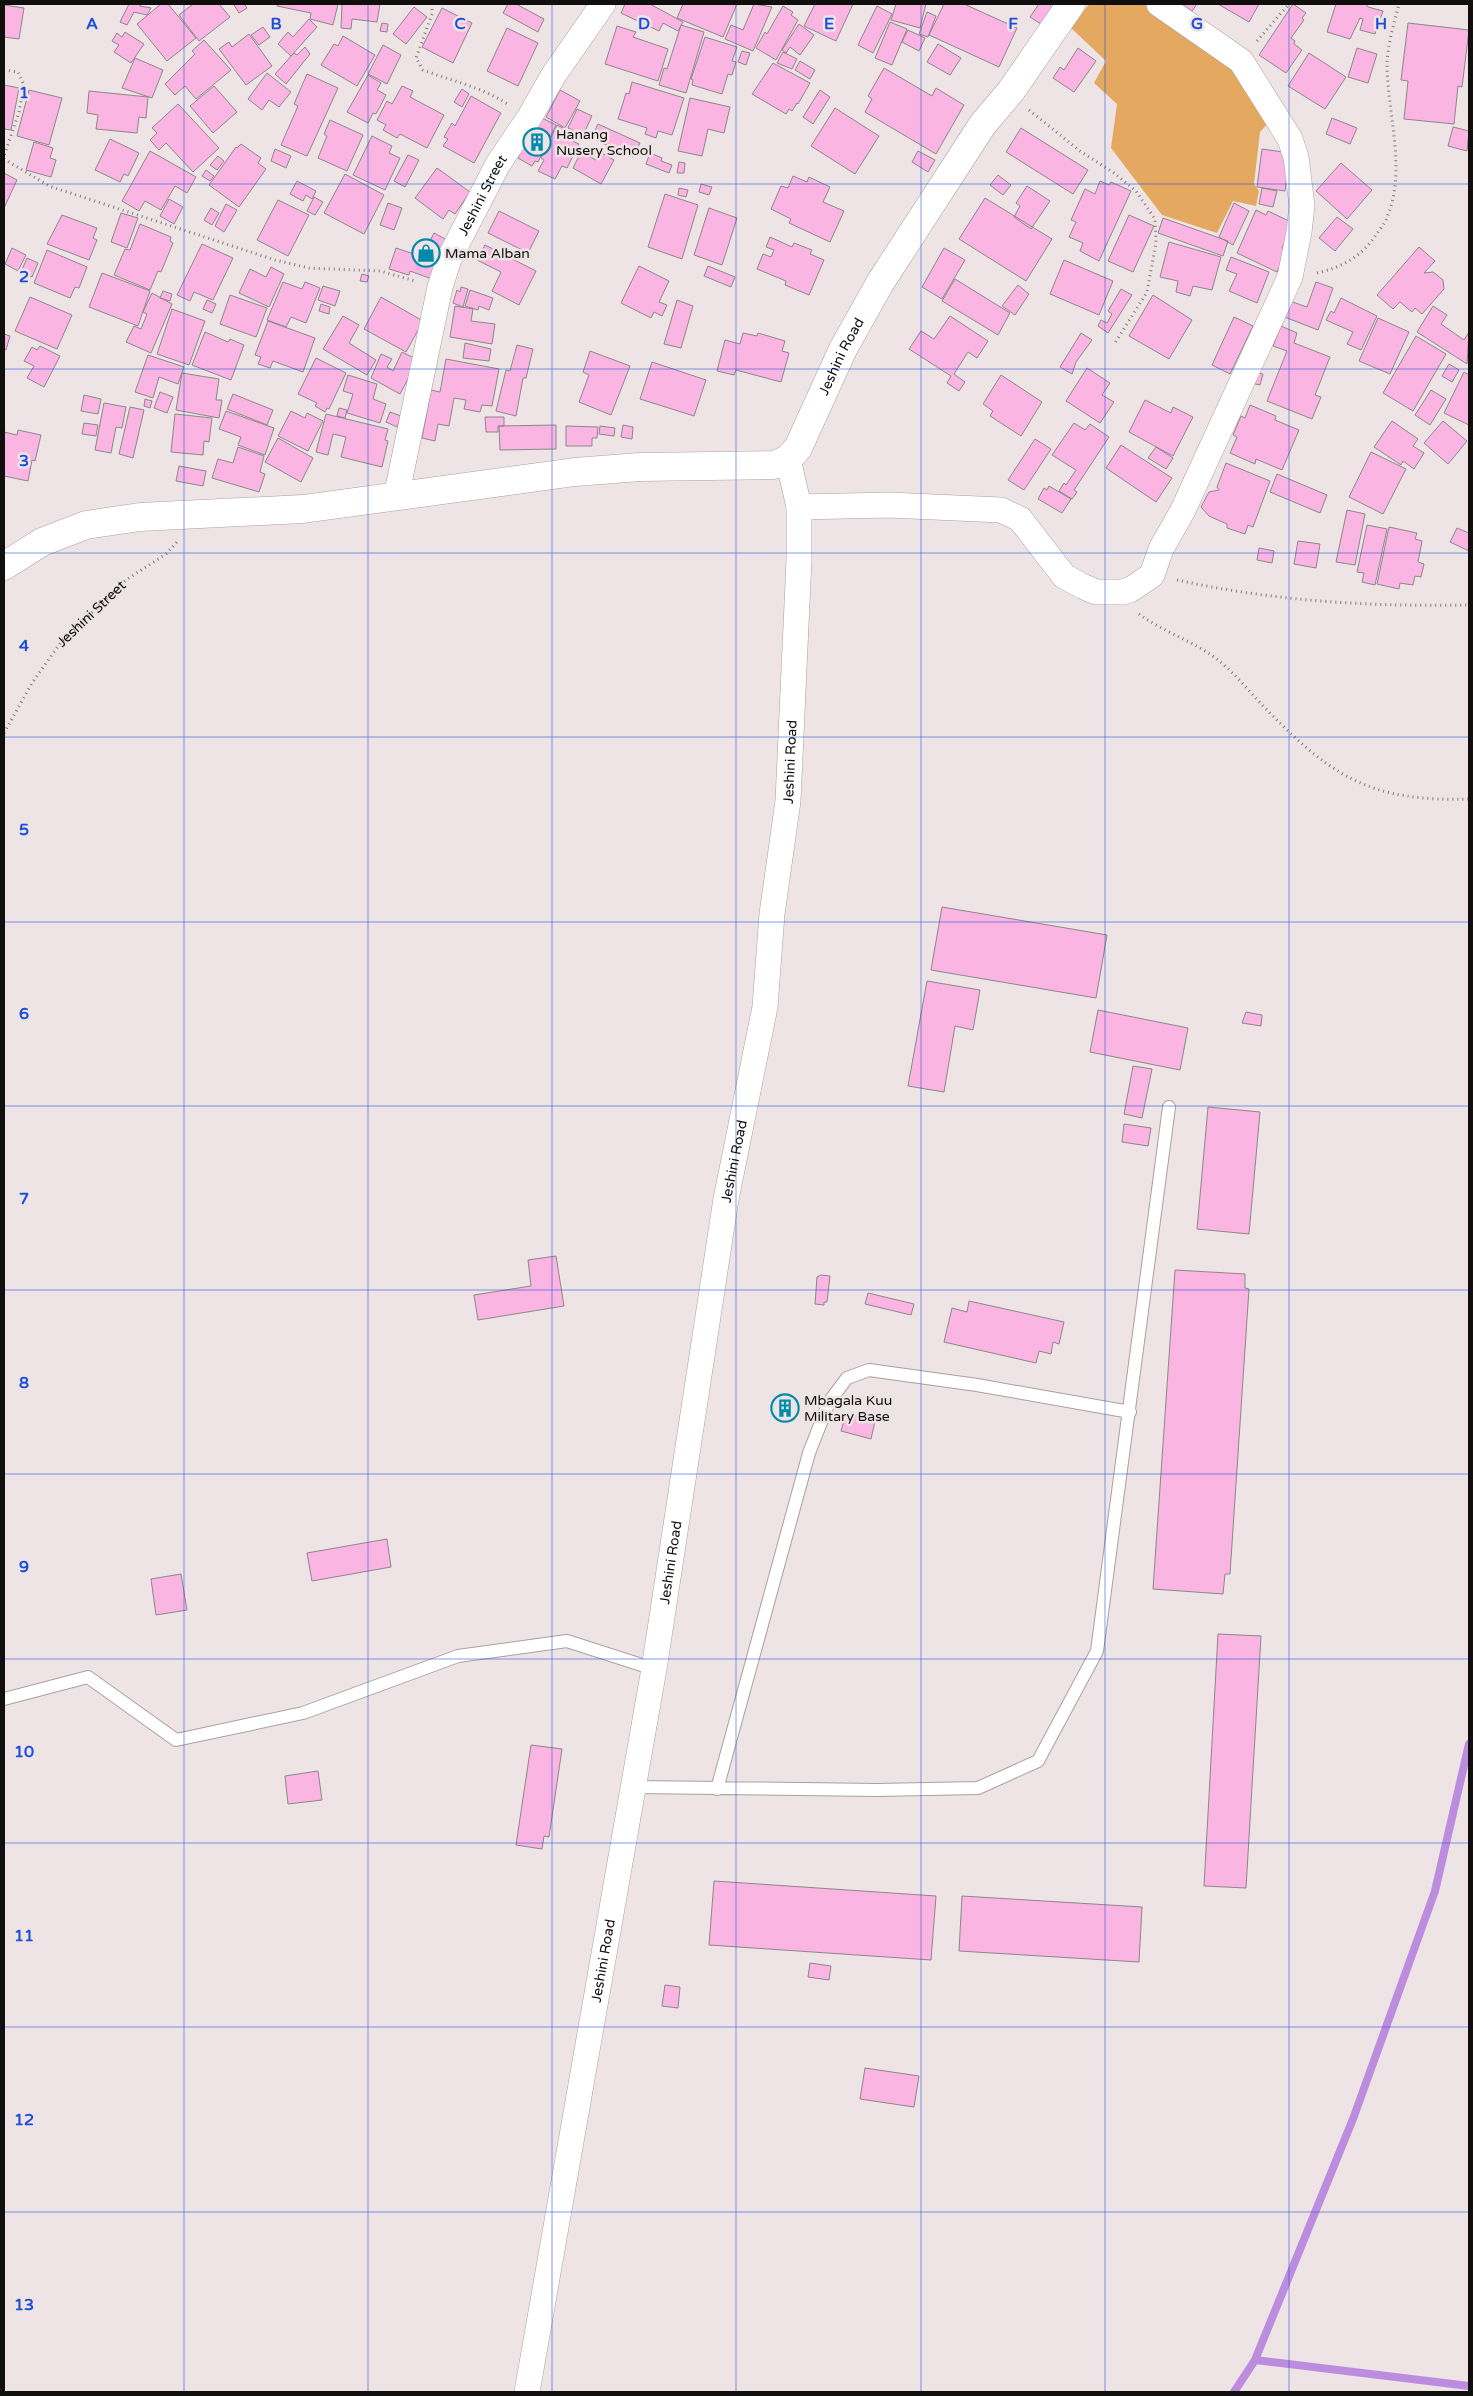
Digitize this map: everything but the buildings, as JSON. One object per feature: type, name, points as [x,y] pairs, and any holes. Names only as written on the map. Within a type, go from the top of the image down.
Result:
[{"type":"street","name":"Jeshini Street","points":[[396,497],[440,287],[449,259],[498,164],[603,4]]},
{"type":"street","name":"Jeshini Road","points":[[527,2392],[654,1669],[726,1199],[765,1007],[772,914],[788,801],[799,560],[799,507],[788,459],[798,448],[843,349],[880,283],[983,124],[1012,91],[1071,4]]},
{"type":"street","points":[[799,507],[889,505],[1001,510],[1020,519],[1064,576],[1096,592],[1130,590],[1152,575],[1161,549],[1182,510],[1290,277],[1301,219],[1296,157],[1290,139],[1241,61],[1159,4]]},
{"type":"street","points":[[4,566],[42,542],[86,525],[140,517],[302,509],[575,472],[640,467],[774,465],[788,459]]},
{"type":"lane","points":[[633,1787],[717,1789],[978,1788],[1038,1760],[1097,1651],[1169,1107]]},
{"type":"lane","points":[[717,1789],[809,1454],[829,1402],[847,1378],[869,1370],[977,1385],[1130,1412]]},
{"type":"lane","points":[[4,1699],[88,1677],[176,1740],[303,1713],[458,1656],[567,1641],[654,1669]]},
{"type":"path","points":[[432,4],[432,14],[416,58],[423,70],[494,95],[529,118]]},
{"type":"path","points":[[1241,61],[1289,4]]},
{"type":"path","points":[[1290,277],[1335,269],[1352,261],[1372,240],[1388,216],[1394,187],[1395,166],[1387,67],[1399,4]]},
{"type":"path","points":[[4,70],[18,72],[24,85],[19,112],[4,157],[49,186],[275,260],[310,268],[380,271],[440,287]]},
{"type":"path","points":[[1012,91],[1033,114],[1136,191],[1155,219],[1156,243],[1147,292],[1115,343]]},
{"type":"path","name":"Jeshini Street","points":[[4,733],[32,683],[61,642],[126,580],[166,554],[202,514]]},
{"type":"path","points":[[1152,575],[1253,595],[1386,605],[1469,605]]},
{"type":"path","points":[[1110,592],[1151,623],[1218,660],[1290,733],[1342,775],[1362,785],[1399,796],[1442,800],[1469,799]]},
{"type":"shaded area","points":[[1089,4],[1150,4],[1227,50],[1270,121],[1260,132],[1254,184],[1259,191],[1256,206],[1233,201],[1217,233],[1162,215],[1111,148],[1117,104],[1094,83],[1106,61],[1071,28]]},
{"type":"waterway","points":[[1234,2392],[1255,2360],[1353,2119],[1435,1891],[1469,1744]]},
{"type":"waterway","points":[[1255,2360],[1469,2386]]},
{"type":"place","name":"Hanang Nusery School","points":[[537,142]]},
{"type":"place","name":"Mama Alban","points":[[426,253]]},
{"type":"place","name":"Mbagala Kuu Military Base","points":[[785,1408]]}]
